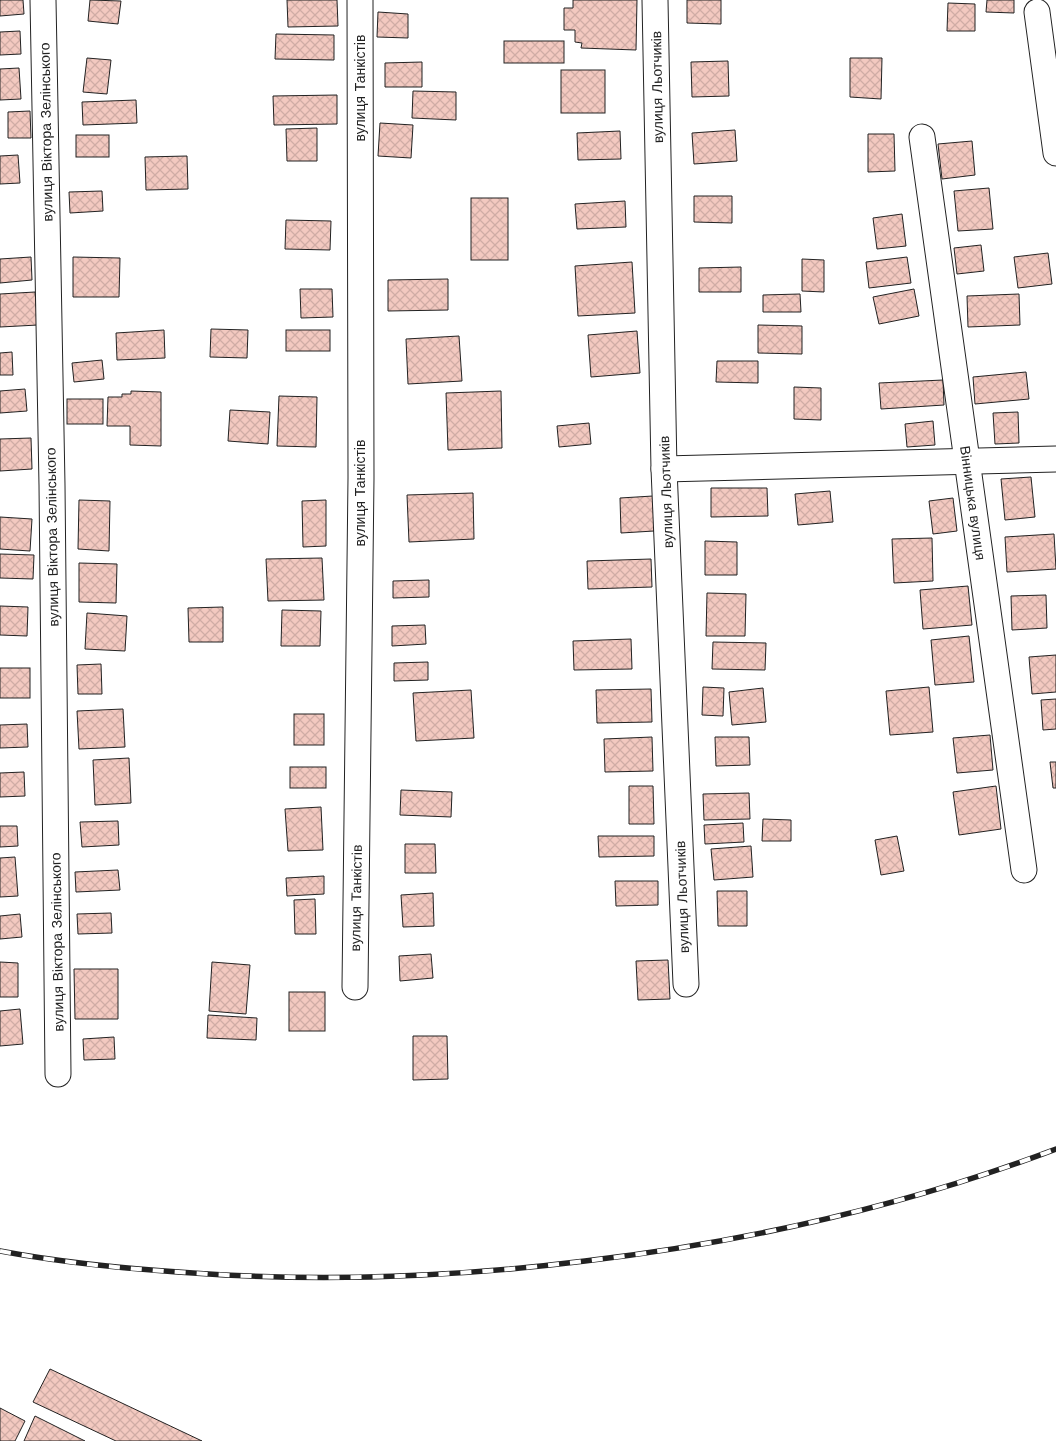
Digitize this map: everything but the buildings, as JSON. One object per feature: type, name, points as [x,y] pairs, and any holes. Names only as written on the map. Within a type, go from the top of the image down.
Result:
[{"type":"street","name":"вулиця Віктора Зелінського","points":[[43,0],[52,475],[58,1074]]},
{"type":"street","name":"вулиця Танкістів","points":[[355,986],[361,478],[360,0]]},
{"type":"street","name":"вулиця Льотчиків","points":[[655,0],[664,470],[686,984]]},
{"type":"street","points":[[1037,12],[1056,153]]},
{"type":"street","name":"Вінницька вулиця","points":[[922,137],[1024,870]]},
{"type":"street","points":[[664,470],[1056,459]]},
{"type":"railway","points":[[0,1251],[48,1259],[120,1267],[242,1276],[340,1277],[487,1271],[645,1253],[765,1232],[824,1219],[941,1188],[1056,1149]]}]
